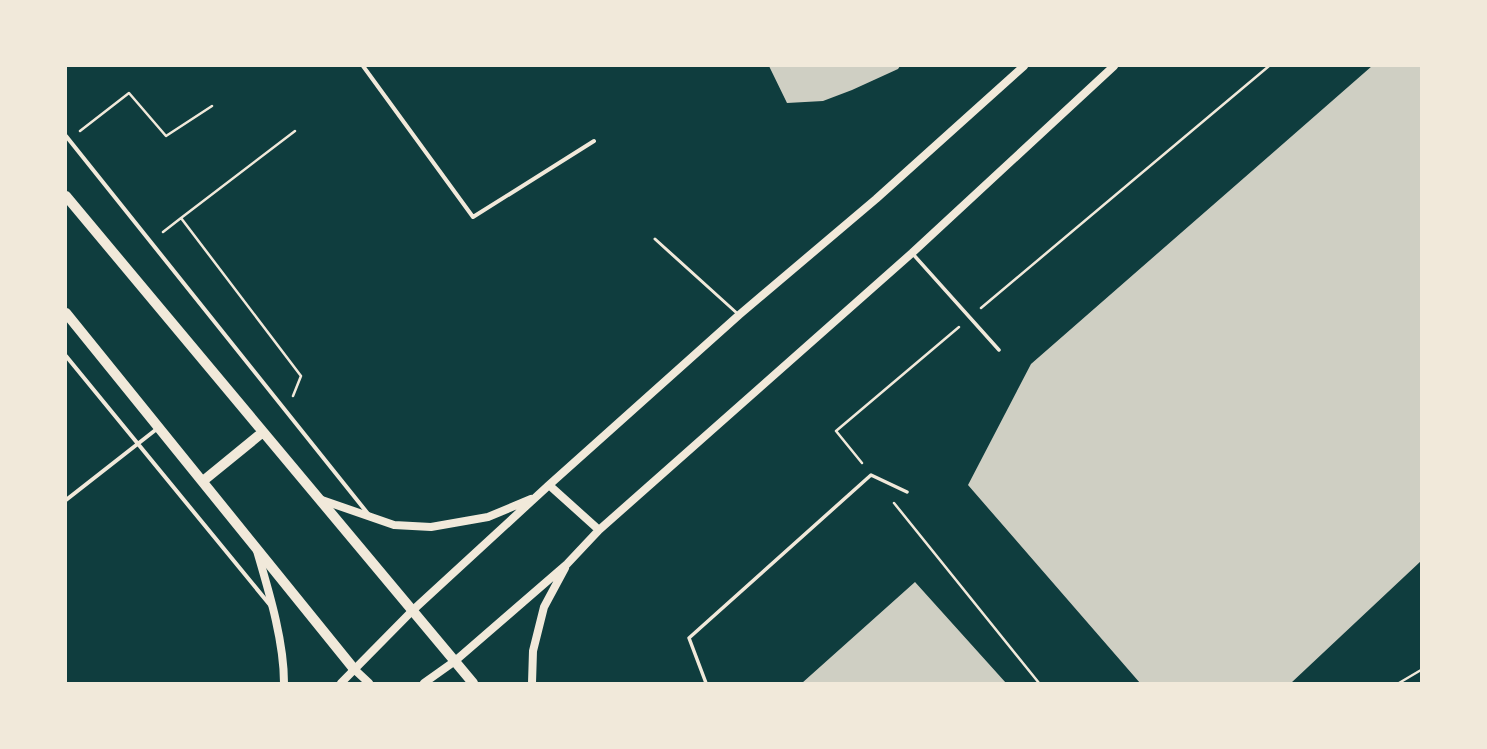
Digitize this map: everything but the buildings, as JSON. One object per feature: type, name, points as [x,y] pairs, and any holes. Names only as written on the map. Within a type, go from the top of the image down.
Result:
[{"type":"main road","points":[[341,683],[412,611],[549,485],[739,315],[876,199],[1024,66]]},
{"type":"main road","points":[[424,683],[455,660],[567,564],[600,530],[912,253],[1114,66]]},
{"type":"main road","points":[[66,196],[473,683]]},
{"type":"main road","points":[[66,312],[354,669],[369,683]]},
{"type":"main road","points":[[203,482],[263,432]]},
{"type":"main road","points":[[549,485],[600,530]]},
{"type":"main road","points":[[319,499],[394,525],[431,527],[488,517],[537,496]]},
{"type":"main road","points":[[257,548],[273,609],[284,670],[284,683]]},
{"type":"main road","points":[[532,683],[533,652],[544,607],[567,564]]},
{"type":"street","points":[[363,66],[473,217],[594,141]]},
{"type":"street","points":[[68,138],[371,517]]},
{"type":"street","points":[[912,253],[999,350]]},
{"type":"street","points":[[66,356],[273,609]]},
{"type":"street","points":[[66,500],[159,427]]},
{"type":"street","points":[[706,683],[689,638],[871,475],[907,492]]},
{"type":"lane","points":[[655,239],[739,315]]},
{"type":"path","points":[[871,475],[836,431],[1269,66]]},
{"type":"path","points":[[68,138],[129,93],[166,136],[212,106]]},
{"type":"path","points":[[151,242],[295,130]]},
{"type":"path","points":[[181,218],[301,376],[286,411]]},
{"type":"path","points":[[891,500],[1040,683]]},
{"type":"path","points":[[1399,683],[1421,670]]}]
